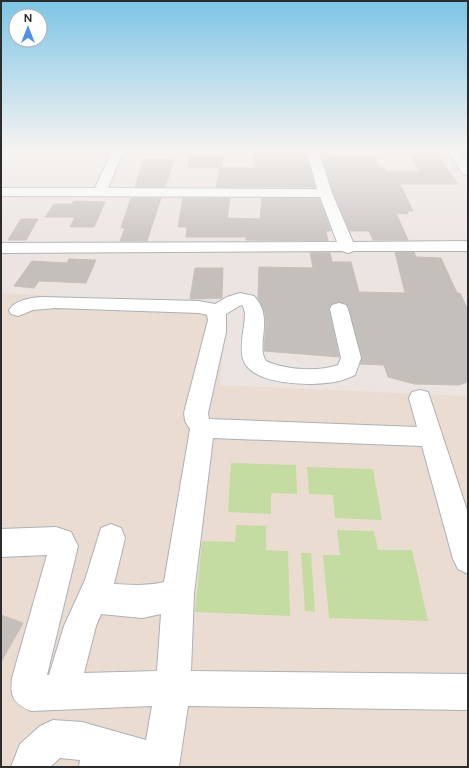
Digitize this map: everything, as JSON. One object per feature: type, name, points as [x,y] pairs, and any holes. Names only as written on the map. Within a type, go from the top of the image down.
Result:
[{"type":"street","points":[[100,192],[103,185]]},
{"type":"street","points":[[323,185],[348,248]]},
{"type":"street","points":[[1,192],[325,193]]},
{"type":"street","points":[[1,248],[348,248],[468,246]]},
{"type":"street","points":[[216,312],[240,299],[248,299],[251,302],[256,320],[252,354],[254,362],[262,368],[290,376],[335,374],[347,370],[351,358],[339,309]]},
{"type":"street","points":[[18,310],[32,304],[56,302],[199,307],[210,308],[216,312],[218,319],[196,413],[197,421],[202,428],[178,593],[173,688],[160,765],[100,756],[82,741],[53,740],[33,757],[30,767]]},
{"type":"street","points":[[420,398],[431,437],[458,495],[468,559]]},
{"type":"street","points":[[202,428],[431,437]]},
{"type":"street","points":[[62,692],[80,626],[99,583],[111,538]]},
{"type":"street","points":[[1,543],[56,541],[61,542],[64,546],[28,686],[31,693],[173,688],[468,692]]},
{"type":"street","points":[[93,598],[142,602],[144,599],[155,600],[178,593]]},
{"type":"shaded area","points":[[1,293],[225,305],[220,385],[468,396],[468,767],[1,767]]},
{"type":"green space","points":[[231,463],[296,465],[297,494],[271,493],[271,514],[228,512]]},
{"type":"green space","points":[[307,467],[373,469],[382,520],[335,518],[333,495],[309,494]]},
{"type":"green space","points":[[236,525],[266,526],[266,550],[288,551],[290,616],[195,612],[202,541],[235,542]]},
{"type":"green space","points":[[337,530],[374,531],[378,550],[412,550],[428,621],[329,618],[323,555],[340,555]]},
{"type":"green space","points":[[301,553],[311,553],[315,612],[305,611]]},
{"type":"building","points":[[136,185],[166,185],[165,187],[135,187]]},
{"type":"building","points":[[216,185],[314,185],[315,187],[216,187]]},
{"type":"building","points":[[331,185],[400,185],[413,211],[407,211],[408,214],[396,213],[408,240],[373,240],[369,231],[350,231]]},
{"type":"building","points":[[131,198],[161,198],[147,241],[120,241],[125,228],[121,228]]},
{"type":"building","points":[[183,198],[230,198],[227,218],[260,219],[262,198],[319,198],[331,231],[326,231],[328,241],[246,240],[246,237],[186,237],[187,227],[178,227]]},
{"type":"building","points":[[74,201],[105,202],[94,227],[70,227],[75,217],[45,217],[54,204],[72,204]]},
{"type":"building","points":[[21,219],[38,219],[26,240],[8,240]]},
{"type":"building","points":[[395,252],[414,252],[416,257],[441,258],[457,293],[460,293],[468,310],[468,382],[459,385],[414,384],[388,377],[384,365],[360,364],[362,358],[349,309],[346,304],[339,302],[332,304],[329,309],[339,357],[264,351],[266,322],[265,313],[258,299],[259,267],[313,268],[310,253],[330,253],[332,262],[351,262],[359,292],[405,293]]},
{"type":"building","points":[[69,259],[96,260],[86,283],[39,281],[34,288],[14,286],[32,261],[67,263]]},
{"type":"building","points":[[195,268],[223,268],[222,298],[190,299]]},
{"type":"building","points":[[1,615],[23,623],[1,662]]}]
